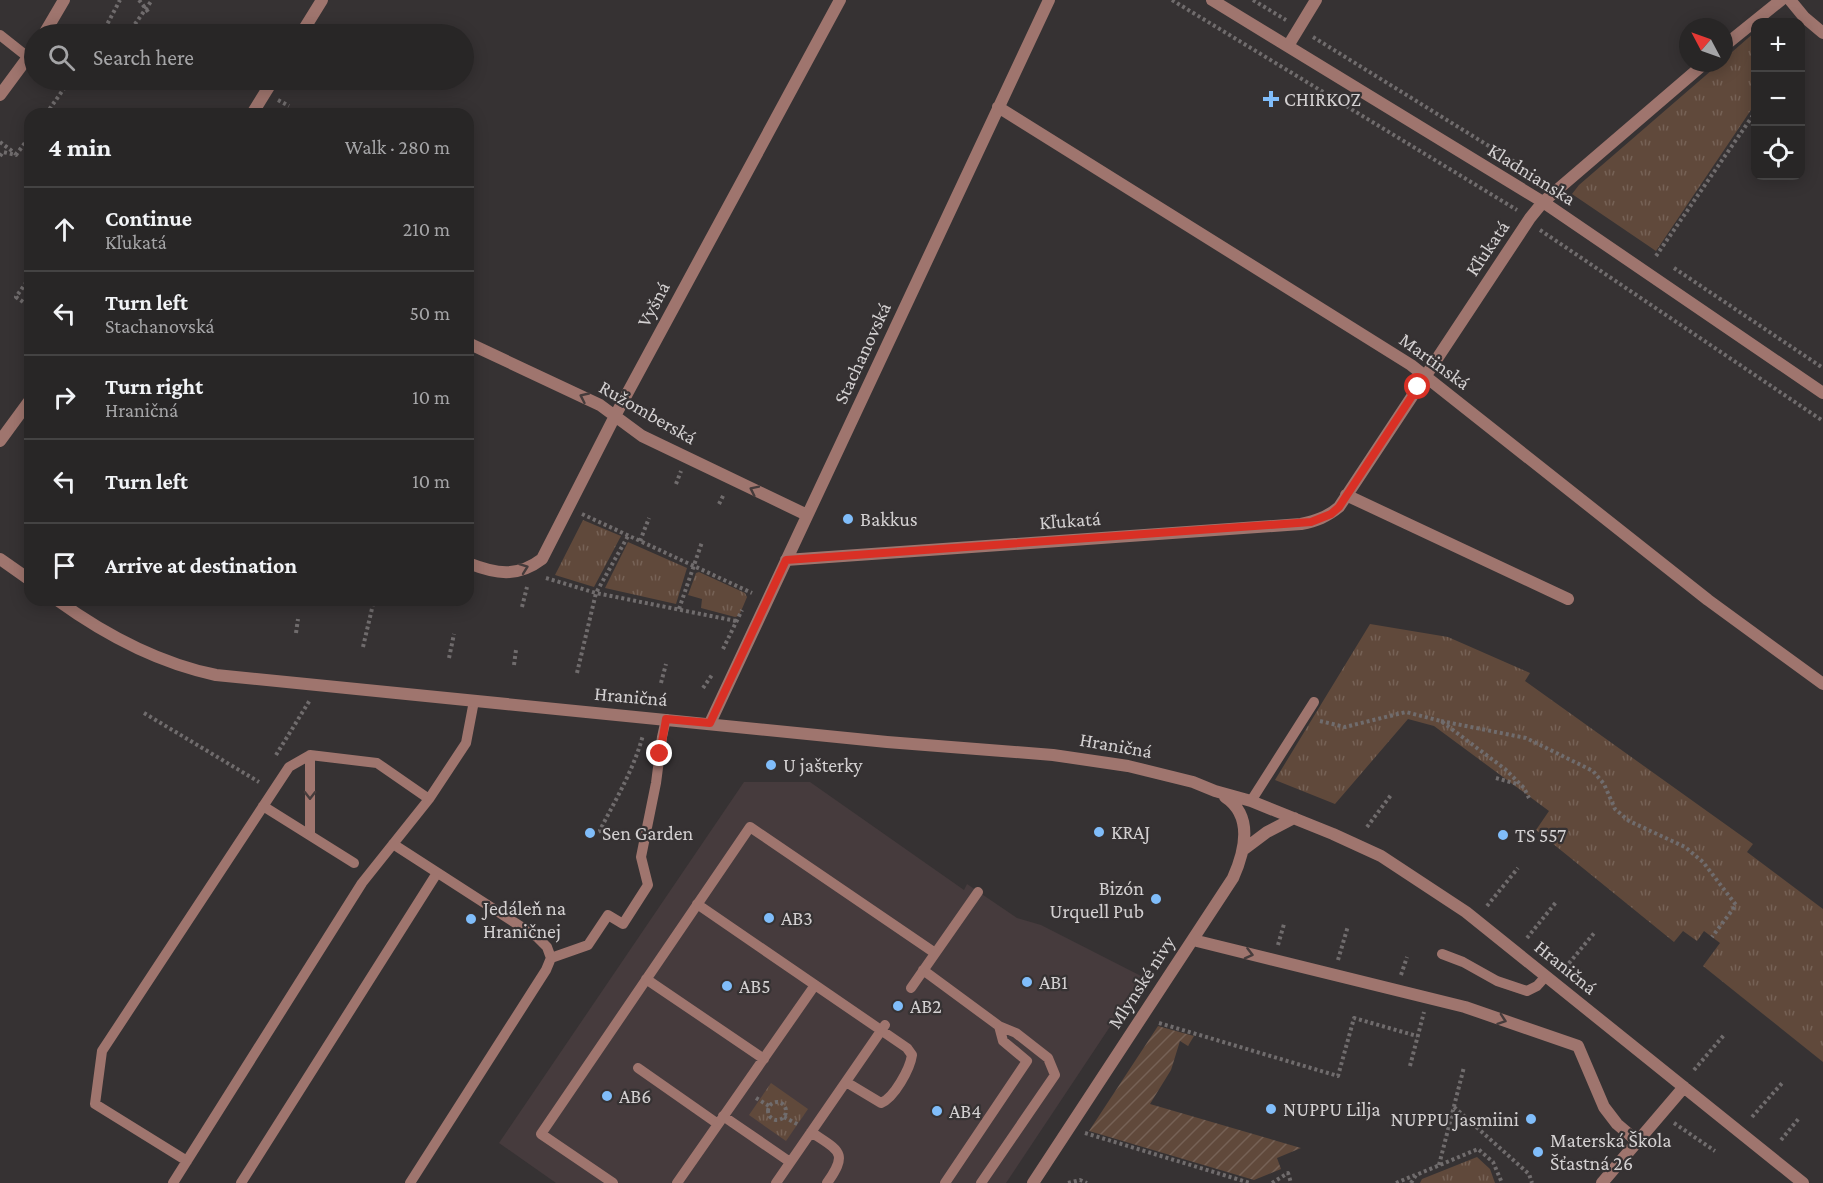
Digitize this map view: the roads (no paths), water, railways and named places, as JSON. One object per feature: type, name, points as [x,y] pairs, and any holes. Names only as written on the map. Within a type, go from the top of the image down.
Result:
[{"type":"street","points":[[50,24],[64,0]]},
{"type":"street","points":[[307,24],[322,0]]},
{"type":"street","name":"Stachanovská","points":[[710,723],[1049,0]]},
{"type":"street","name":"Kladnianska","points":[[1212,0],[1543,202],[1823,393]]},
{"type":"street","points":[[1288,46],[1316,0]]},
{"type":"street","points":[[1733,39],[1781,0]]},
{"type":"street","points":[[1790,0],[1804,17],[1823,33]]},
{"type":"street","name":"Vyšná","points":[[474,566],[509,573],[522,571],[542,559],[550,547],[615,416],[836,2]]},
{"type":"street","points":[[0,95],[24,64]]},
{"type":"street","name":"Kľukatá","points":[[786,560],[1301,524],[1331,514],[1339,507],[1530,218],[1543,202],[1695,72]]},
{"type":"street","points":[[256,108],[267,90]]},
{"type":"street","name":"Martinská","points":[[998,107],[1426,376],[1708,600],[1823,684]]},
{"type":"street","name":"Ružomberská","points":[[474,347],[600,405],[649,440],[807,515]]},
{"type":"street","points":[[0,441],[24,408]]},
{"type":"street","points":[[1346,495],[1568,599]]},
{"type":"street","points":[[0,559],[24,576]]},
{"type":"street","name":"Hraničná","points":[[66,606],[128,644],[167,661],[201,672],[233,678],[886,742],[1053,755],[1128,766],[1164,774],[1251,801],[1381,856],[1466,912],[1803,1183]]},
{"type":"street","name":"Hraničná","points":[[1215,791],[1238,808],[1245,832],[1243,850]]},
{"type":"street","points":[[1243,850],[1268,832],[1294,818]]},
{"type":"street","name":"Mlynské nivy","points":[[1033,1183],[1233,878],[1243,850]]},
{"type":"street","points":[[1192,940],[1465,1007],[1578,1046],[1604,1107],[1617,1124],[1636,1141]]},
{"type":"street","points":[[1602,1183],[1684,1087]]},
{"type":"lane","points":[[0,35],[24,49]]},
{"type":"lane","points":[[173,1183],[362,883],[429,799],[466,743],[474,701]]},
{"type":"lane","points":[[1251,801],[1314,702]]},
{"type":"lane","points":[[551,958],[588,945],[608,915],[624,924],[648,885],[641,857],[666,719]]},
{"type":"lane","points":[[187,1161],[95,1104],[102,1051],[289,767],[310,755],[377,763],[429,799]]},
{"type":"lane","points":[[310,755],[310,835]]},
{"type":"lane","points":[[263,806],[354,863]]},
{"type":"lane","points":[[613,1183],[541,1134],[750,827],[935,953]]},
{"type":"lane","points":[[393,844],[537,937],[547,947],[551,958],[546,970],[410,1183]]},
{"type":"lane","points":[[241,1183],[437,873]]},
{"type":"lane","points":[[911,988],[978,891]]},
{"type":"lane","points":[[697,904],[815,985],[883,1028],[912,1055],[907,1072],[886,1101],[881,1103],[846,1082]]},
{"type":"lane","points":[[1442,954],[1463,962],[1497,981],[1527,991],[1537,986],[1546,976]]},
{"type":"lane","points":[[923,970],[999,1026],[1016,1033],[1048,1058],[1055,1075],[981,1183]]},
{"type":"lane","points":[[646,979],[764,1059]]},
{"type":"lane","points":[[677,1183],[815,985]]},
{"type":"lane","points":[[945,1183],[1028,1061],[1003,1041],[999,1026]]},
{"type":"lane","points":[[776,1183],[883,1028]]},
{"type":"lane","points":[[638,1068],[790,1162]]},
{"type":"lane","points":[[811,1132],[832,1146],[839,1154],[839,1166],[827,1183]]},
{"type":"place","name":"CHIRKOZ","points":[[1271,99]]},
{"type":"place","name":"Bakkus","points":[[848,519]]},
{"type":"place","name":"U jašterky","points":[[771,765]]},
{"type":"place","name":"KRAJ","points":[[1099,832]]},
{"type":"place","name":"Sen Garden","points":[[590,833]]},
{"type":"place","name":"TS 557","points":[[1503,835]]},
{"type":"place","name":"Bizón Urquell Pub","points":[[1156,899]]},
{"type":"place","name":"AB3","points":[[769,918]]},
{"type":"place","name":"Jedáleň na Hraničnej","points":[[471,919]]},
{"type":"place","name":"AB1","points":[[1027,982]]},
{"type":"place","name":"AB5","points":[[727,986]]},
{"type":"place","name":"AB2","points":[[898,1006]]},
{"type":"place","name":"AB6","points":[[607,1096]]},
{"type":"place","name":"NUPPU Lilja","points":[[1271,1109]]},
{"type":"place","name":"AB4","points":[[937,1111]]},
{"type":"place","name":"NUPPU Jasmiini","points":[[1531,1119]]},
{"type":"place","name":"Materská Škola Šťastná 26","points":[[1538,1152]]}]
